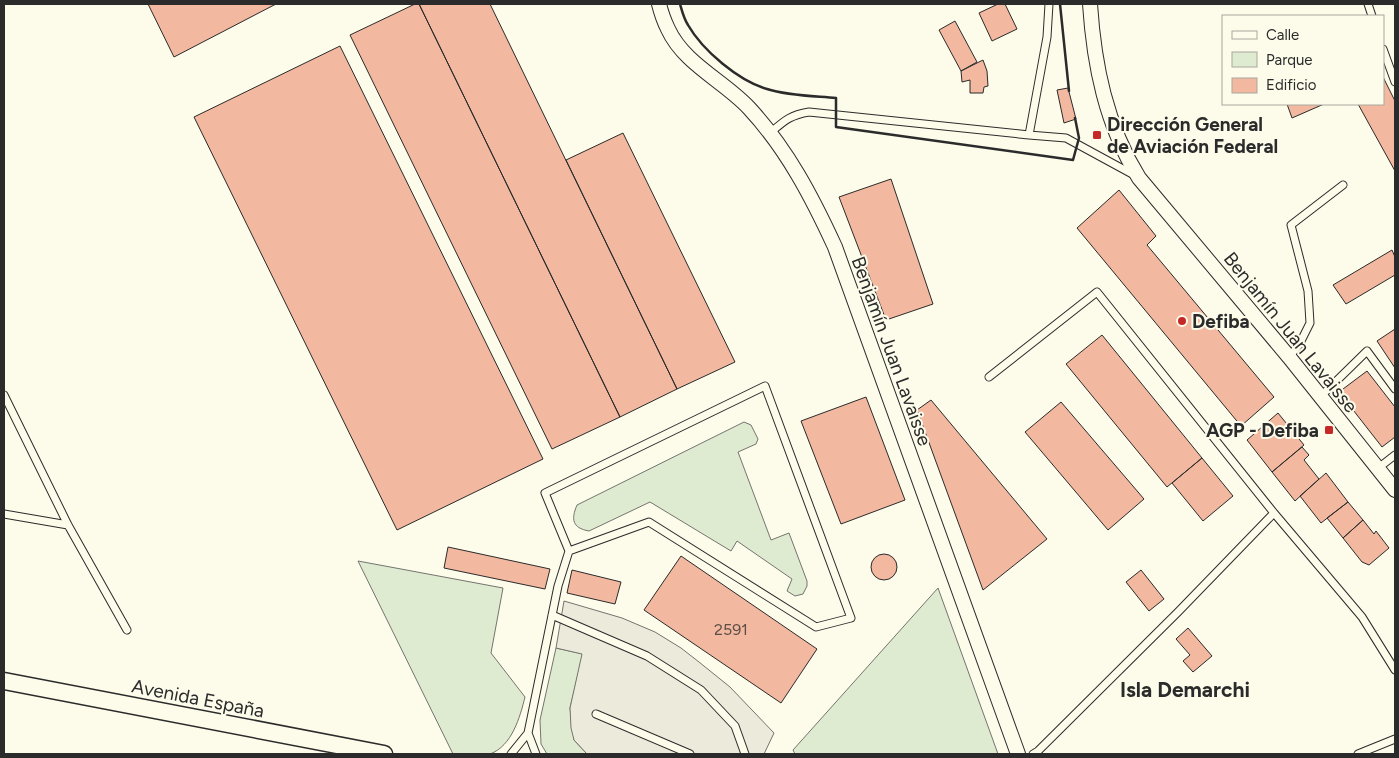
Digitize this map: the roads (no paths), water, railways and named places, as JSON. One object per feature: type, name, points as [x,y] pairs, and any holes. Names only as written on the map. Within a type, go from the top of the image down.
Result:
[{"type":"street","name":"Benjamín Juan Lavaisse","points":[[658,4],[668,30],[682,50],[749,107],[788,157],[812,197],[835,247],[1018,754]]},
{"type":"street","name":"Benjamín Juan Lavaisse","points":[[1090,4],[1095,59],[1108,110],[1122,149],[1139,178],[1289,357],[1395,490]]},
{"type":"street","name":"Avenida España","points":[[4,681],[384,754]]},
{"type":"lane","points":[[1029,135],[1047,37],[1049,4]]},
{"type":"lane","points":[[1384,52],[1395,82]]},
{"type":"lane","points":[[770,133],[788,118],[796,114],[809,112],[1066,138],[1139,178]]},
{"type":"lane","points":[[1289,357],[1299,345],[1310,323],[1308,291],[1291,225],[1343,185]]},
{"type":"lane","points":[[989,376],[1097,292],[1274,513],[1362,617],[1395,670]]},
{"type":"lane","points":[[1320,397],[1367,351],[1395,389]]},
{"type":"lane","points":[[511,754],[528,733],[558,586],[570,551],[545,493],[765,386],[851,618],[816,627],[649,522],[570,551]]},
{"type":"lane","points":[[4,395],[68,525],[127,630]]},
{"type":"lane","points":[[1378,469],[1395,455]]},
{"type":"lane","points":[[1033,754],[1171,619],[1274,513]]},
{"type":"lane","points":[[4,514],[68,525]]},
{"type":"lane","points":[[552,616],[647,656],[701,690],[734,726],[745,754]]},
{"type":"lane","points":[[596,714],[690,754]]},
{"type":"lane","points":[[528,733],[536,754]]},
{"type":"lane","points":[[1358,754],[1395,739]]},
{"type":"place","name":"Dirección General de Aviación Federal","points":[[1097,135]]},
{"type":"place","name":"Defiba","points":[[1182,321]]},
{"type":"place","name":"AGP - Defiba","points":[[1329,430]]},
{"type":"district","name":"Isla Demarchi","points":[[1185,690]]}]
